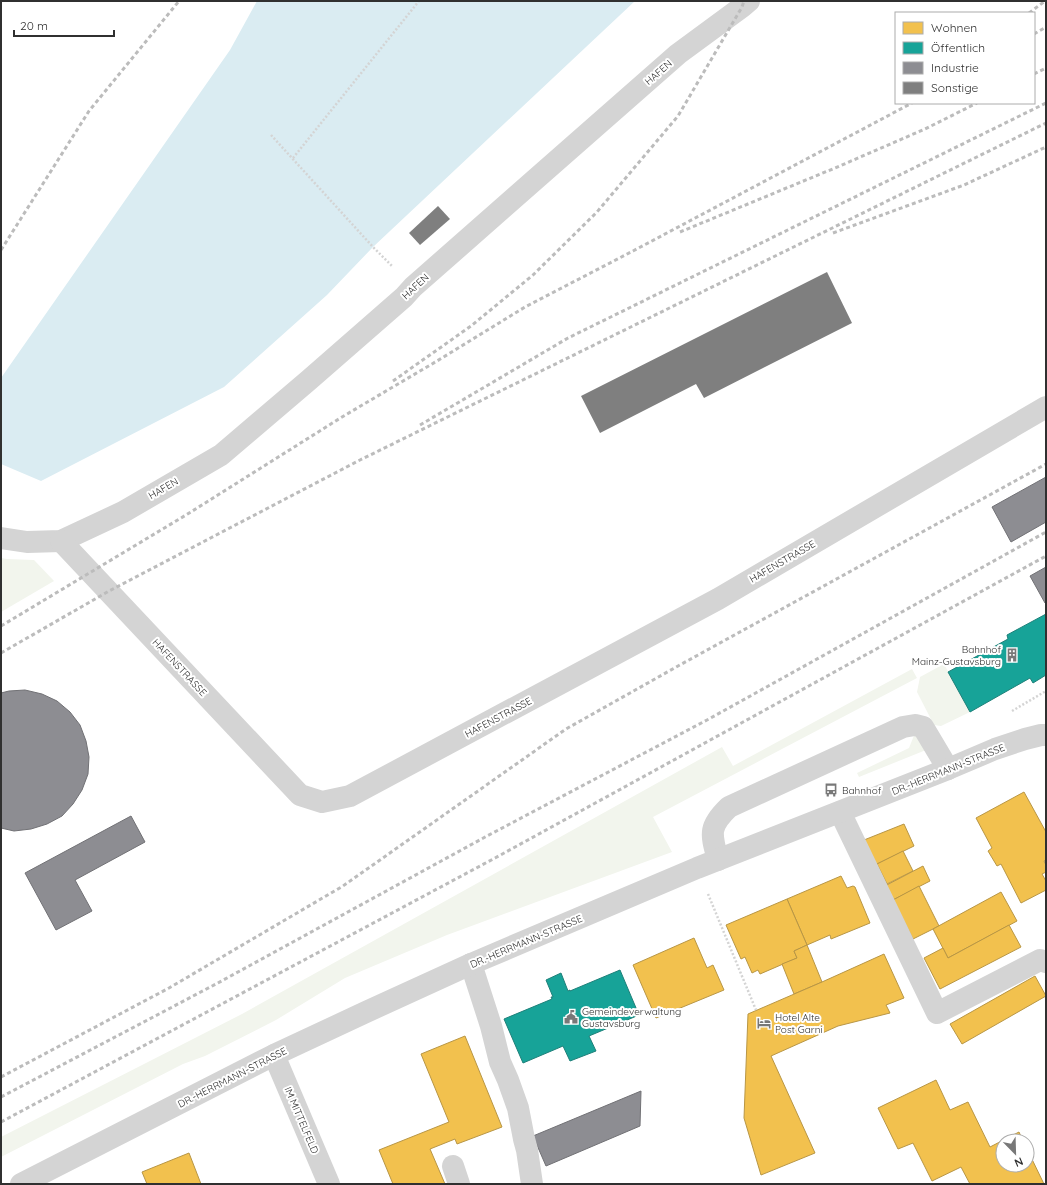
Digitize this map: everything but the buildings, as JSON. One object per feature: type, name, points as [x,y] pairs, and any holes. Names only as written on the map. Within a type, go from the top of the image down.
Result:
[{"type":"street","name":"HAFEN","points":[[61,541],[123,512],[221,455],[351,344],[404,297],[413,287],[678,54],[749,1]]},
{"type":"street","name":"HAFENSTRASSE","points":[[61,541],[300,795],[322,802],[350,796],[718,599],[1046,407]]},
{"type":"street","points":[[1,538],[27,542],[61,541]]},
{"type":"street","points":[[718,860],[713,840],[713,828],[718,817],[729,807],[903,727],[915,725],[923,727],[948,769]]},
{"type":"street","name":"DR.-HERRMANN-STRASSE","points":[[21,1184],[274,1055],[471,964],[698,868],[995,749],[1030,738],[1046,735]]},
{"type":"street","points":[[840,812],[937,1013],[1040,960],[1046,962]]},
{"type":"street","points":[[471,964],[491,1026],[500,1062],[518,1108],[527,1150],[532,1184]]},
{"type":"street","name":"IM MITTELFELD","points":[[274,1055],[330,1184]]},
{"type":"path","points":[[293,158],[419,1]]},
{"type":"path","points":[[271,135],[373,247],[413,287]]},
{"type":"path","points":[[698,868],[756,1010]]},
{"type":"shaded area","points":[[257,1],[635,1],[373,247],[327,295],[224,387],[41,481],[1,464],[1,378],[230,50]]},
{"type":"shaded area","points":[[1,558],[34,560],[54,581],[1,612]]},
{"type":"shaded area","points":[[944,664],[970,712],[941,726],[934,725],[917,692],[920,677]]},
{"type":"shaded area","points":[[912,669],[917,678],[653,817],[672,852],[447,935],[345,978],[276,1020],[205,1056],[183,1064],[1,1157],[1,1137],[242,1014],[722,747],[733,766]]},
{"type":"shaded area","points":[[915,733],[926,750],[859,777],[857,773],[909,748]]},
{"type":"railway","points":[[1,250],[89,111],[179,1]]},
{"type":"railway","points":[[393,381],[471,326],[533,275],[597,212],[678,116],[742,7],[744,1]]},
{"type":"railway","points":[[1030,12],[1045,1]]},
{"type":"railway","points":[[1035,33],[1046,27]]},
{"type":"railway","points":[[1035,74],[1046,68]]},
{"type":"railway","points":[[420,425],[568,338],[1046,103]]},
{"type":"railway","points":[[1,626],[186,515],[342,417],[525,307],[910,104]]},
{"type":"railway","points":[[680,232],[925,129],[975,104]]},
{"type":"railway","points":[[1,653],[109,591],[360,460],[1046,123]]},
{"type":"railway","points":[[833,233],[964,185],[1046,147]]},
{"type":"railway","points":[[1,1077],[169,988],[343,886],[566,729],[1046,464]]},
{"type":"railway","points":[[1,1097],[216,984],[487,836],[707,720],[1046,532]]},
{"type":"railway","points":[[1,1122],[495,858],[1046,556]]},
{"type":"place","name":"Bahnhof Mainz-Gustavsburg","points":[[1012,655]]},
{"type":"place","name":"Bahnhof","points":[[831,790]]},
{"type":"place","name":"Gemeindeverwaltung Gustavsburg","points":[[571,1017]]},
{"type":"place","name":"Hotel Alte Post Garni","points":[[764,1023]]}]
